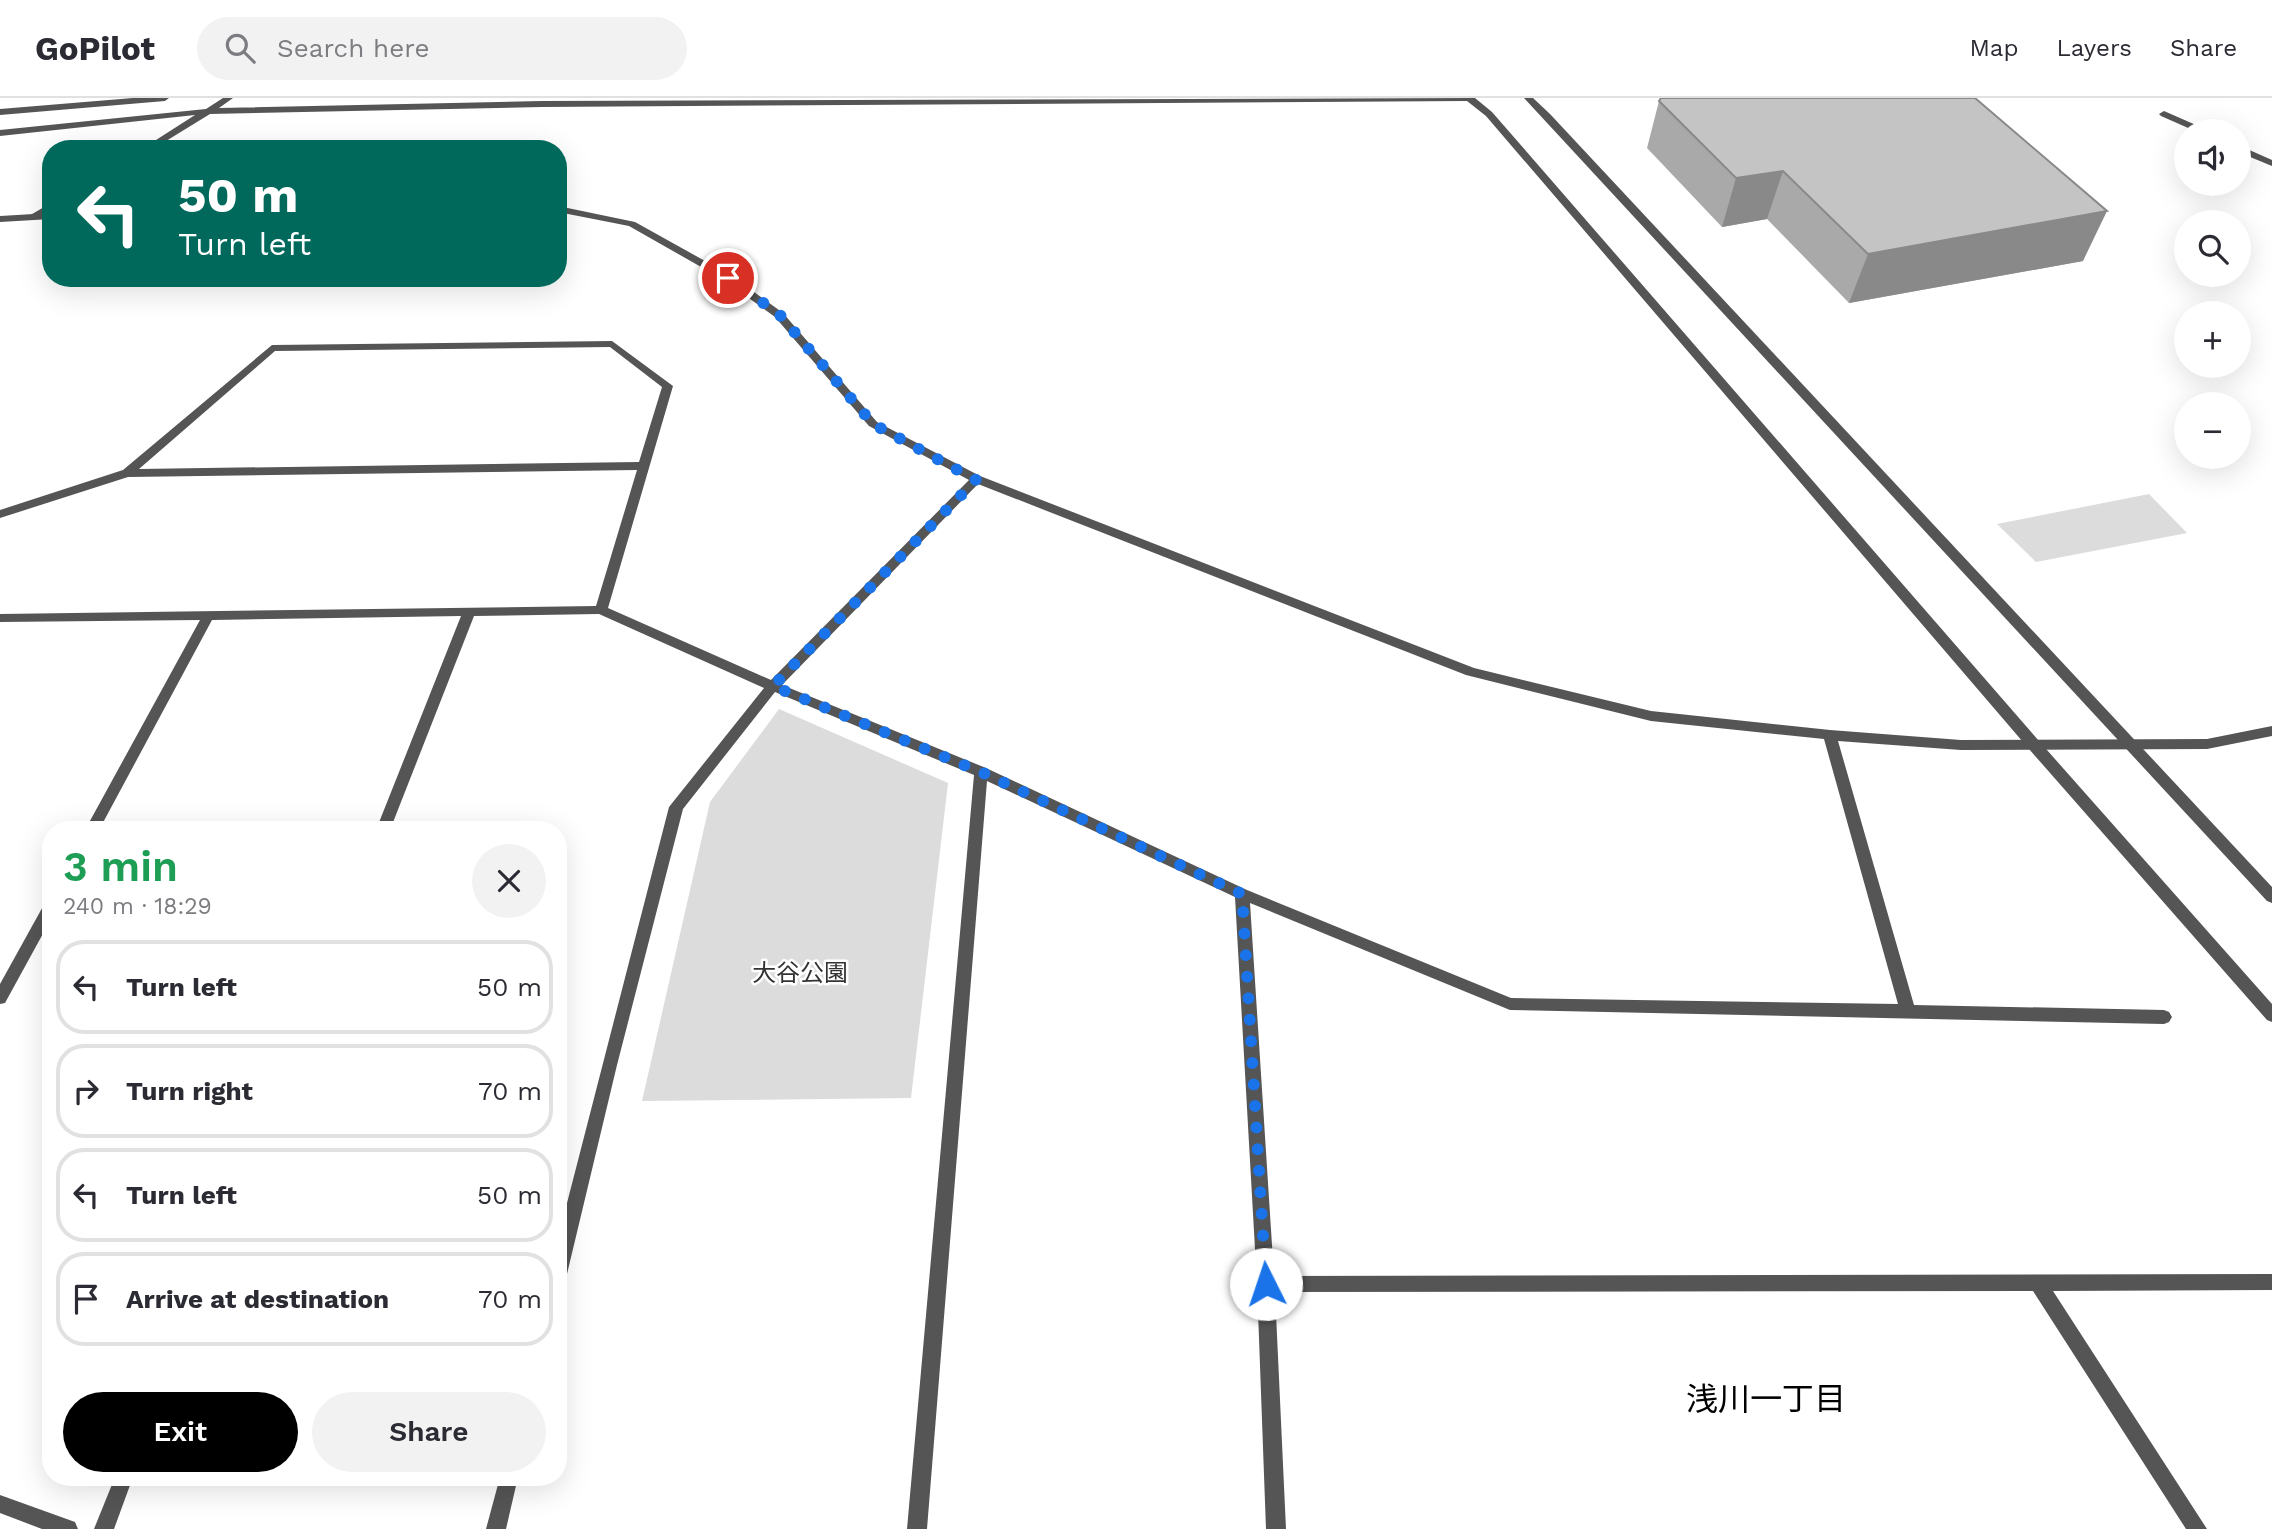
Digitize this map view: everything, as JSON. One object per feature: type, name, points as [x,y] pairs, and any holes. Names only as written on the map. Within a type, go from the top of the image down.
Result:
[{"type":"street","points":[[0,112],[165,98]]},
{"type":"street","points":[[161,140],[229,98]]},
{"type":"street","points":[[0,133],[208,111],[556,104],[1470,98],[1489,114],[2034,745],[2272,1014]]},
{"type":"street","points":[[1528,98],[2272,897]]},
{"type":"street","points":[[2164,114],[2175,119]]},
{"type":"street","points":[[2251,154],[2272,163]]},
{"type":"street","points":[[32,217],[42,211]]},
{"type":"street","points":[[567,211],[632,224],[728,278],[779,314],[873,424],[976,480],[1471,673],[1651,716],[1830,735],[1961,745],[2207,744],[2272,730]]},
{"type":"street","points":[[0,219],[42,216]]},
{"type":"street","points":[[127,472],[272,348],[612,344],[668,386],[601,610]]},
{"type":"street","points":[[0,514],[127,472],[642,466]]},
{"type":"street","points":[[567,1237],[677,807],[773,686],[976,480]]},
{"type":"street","points":[[0,618],[601,610],[773,686],[981,772],[1242,894],[1510,1004],[2164,1017]]},
{"type":"street","points":[[387,821],[469,612]]},
{"type":"street","points":[[97,821],[208,616]]},
{"type":"street","points":[[1830,735],[1908,1012]]},
{"type":"street","points":[[917,1529],[981,772]]},
{"type":"street","points":[[1242,894],[1266,1284],[1276,1529]]},
{"type":"street","points":[[0,998],[42,921]]},
{"type":"street","points":[[1266,1284],[2039,1285],[2272,1282]]},
{"type":"street","points":[[2039,1285],[2197,1529]]},
{"type":"street","points":[[104,1529],[121,1486]]},
{"type":"street","points":[[496,1529],[507,1486]]},
{"type":"street","points":[[0,1504],[68,1529]]},
{"type":"green space","points":[[2149,494],[2187,533],[2036,562],[1997,524]]},
{"type":"green space","name":"大谷公園","points":[[779,709],[948,783],[911,1098],[642,1101],[710,802]]},
{"type":"building","points":[[1661,98],[1975,98],[2107,211],[1868,254],[1783,171],[1736,178],[1659,101]]},
{"type":"district","name":"浅川一丁目","points":[[1766,1399]]},
{"type":"route","points":[[728,278],[779,314],[873,424],[976,480],[773,686],[981,772],[1242,894],[1266,1284]]}]
